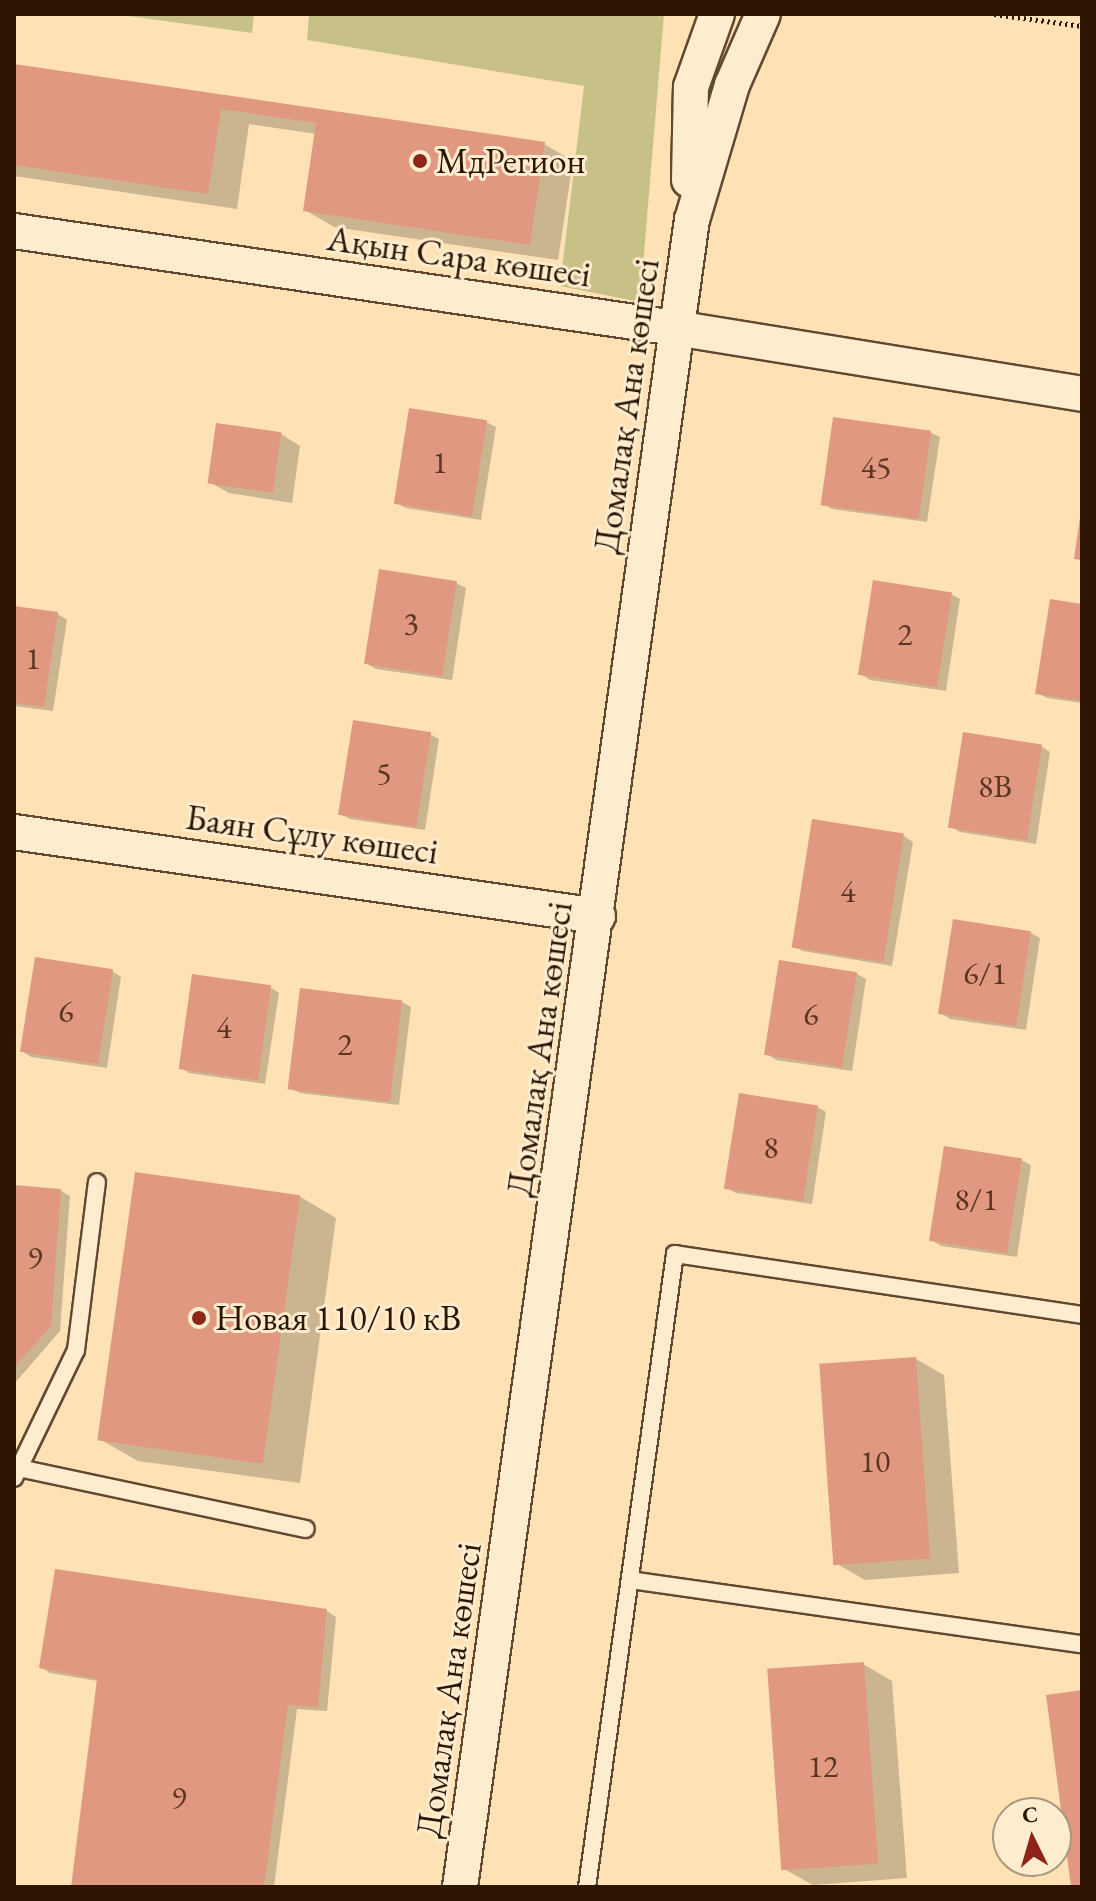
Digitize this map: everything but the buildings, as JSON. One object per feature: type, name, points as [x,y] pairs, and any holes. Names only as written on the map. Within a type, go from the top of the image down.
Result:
[{"type":"street","points":[[688,14],[699,57]]},
{"type":"street","name":"Домалақ Ана көшесі","points":[[692,220],[691,87],[699,57],[717,14]]},
{"type":"street","name":"Домалақ Ана көшесі","points":[[460,1887],[598,916],[692,220],[732,85],[763,14]]},
{"type":"street","name":"Ақын Сара көшесі","points":[[14,231],[675,328],[1082,394]]},
{"type":"street","name":"Баян Сұлу көшесі","points":[[14,832],[598,916]]},
{"type":"lane","points":[[97,1182],[76,1350],[16,1473],[306,1529]]},
{"type":"lane","points":[[591,1886],[675,1254],[1082,1315]]},
{"type":"lane","points":[[630,1580],[1082,1644]]},
{"type":"path","points":[[994,14],[1082,26]]},
{"type":"shaded area","points":[[114,14],[254,14],[252,33]]},
{"type":"shaded area","points":[[309,14],[664,14],[640,302],[560,286],[584,86],[307,40]]},
{"type":"place","name":"МдРегион","points":[[420,161]]},
{"type":"place","name":"Новая 110/10 кВ","points":[[199,1318]]}]
